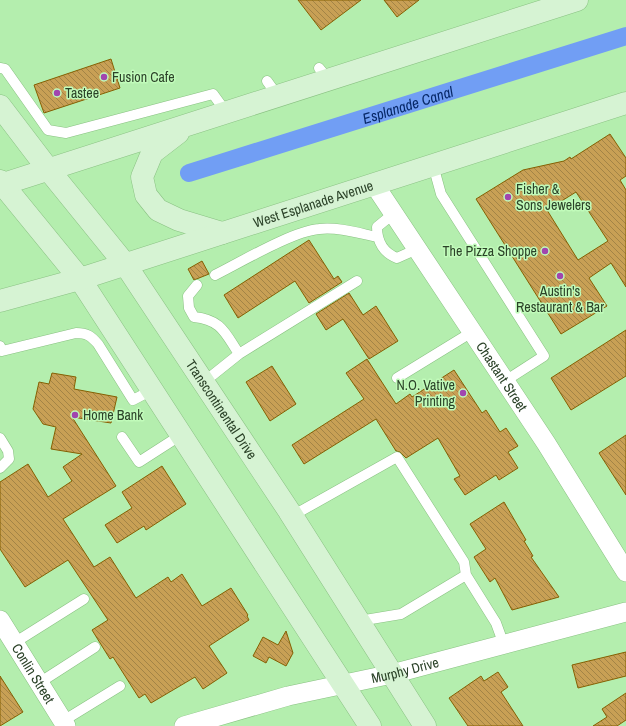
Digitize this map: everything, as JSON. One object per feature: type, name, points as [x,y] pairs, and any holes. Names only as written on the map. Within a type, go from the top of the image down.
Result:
[{"type":"main road","points":[[370,726],[152,390],[106,339],[80,279],[1,183],[226,112],[272,88],[577,0]]},
{"type":"main road","name":"West Esplanade Avenue","points":[[0,301],[80,279],[626,103]]},
{"type":"main road","name":"Transcontinental Drive","points":[[0,106],[48,169],[125,264],[292,516],[425,726]]},
{"type":"main road","points":[[193,122],[152,153],[142,177],[146,195],[158,210],[179,220],[222,233]]},
{"type":"street","name":"Chastant Street","points":[[374,184],[546,443],[626,572]]},
{"type":"street","name":"Murphy Drive","points":[[184,726],[288,696],[392,674],[626,612]]},
{"type":"street","name":"Conlin Street","points":[[0,620],[65,724]]},
{"type":"lane","points":[[0,68],[5,69],[48,130],[66,133],[213,94],[226,112]]},
{"type":"lane","points":[[433,165],[441,194],[544,356],[505,381]]},
{"type":"lane","points":[[393,214],[377,227],[377,237],[388,255],[397,258],[417,249]]},
{"type":"lane","points":[[215,274],[295,236],[318,229],[336,229],[377,237]]},
{"type":"lane","points":[[204,382],[239,354],[357,281]]},
{"type":"lane","points":[[197,285],[188,296],[189,308],[194,317],[206,318],[218,323],[239,354]]},
{"type":"lane","points":[[397,378],[472,332]]},
{"type":"lane","points":[[0,346],[2,351],[76,333],[106,339]]},
{"type":"lane","points":[[122,437],[139,462],[181,435]]},
{"type":"lane","points":[[0,438],[8,451],[9,460],[0,468]]},
{"type":"lane","points":[[292,516],[397,457],[464,562],[466,575],[496,623],[504,645]]},
{"type":"lane","points":[[358,621],[401,614],[466,575]]},
{"type":"lane","points":[[14,643],[84,598]]},
{"type":"lane","points":[[39,683],[95,647]]},
{"type":"lane","points":[[65,724],[120,686]]},
{"type":"building","points":[[298,0],[361,0],[321,30]]},
{"type":"building","points":[[384,0],[419,0],[397,17]]},
{"type":"building","points":[[111,59],[120,88],[44,113],[34,85]]},
{"type":"building","points":[[610,134],[626,158],[626,176],[620,180],[626,190],[626,287],[611,263],[589,278],[607,306],[561,334],[476,199],[523,170],[564,161],[570,157],[571,159]],"holes":[[[576,192],[608,241],[578,260],[547,210]]]},
{"type":"building","points":[[309,240],[334,279],[338,276],[342,282],[309,303],[295,281],[238,318],[224,295]]},
{"type":"building","points":[[202,261],[209,274],[194,280],[188,269]]},
{"type":"building","points":[[349,293],[363,315],[376,306],[398,341],[369,359],[343,319],[326,330],[316,314]]},
{"type":"building","points":[[626,330],[626,376],[571,410],[551,378]]},
{"type":"building","points":[[367,359],[396,404],[410,394],[412,397],[454,370],[482,413],[486,410],[500,432],[506,428],[518,446],[508,452],[518,468],[499,480],[496,475],[465,495],[454,479],[460,476],[438,438],[406,458],[400,452],[396,451],[376,419],[304,464],[292,445],[364,399],[346,373]]},
{"type":"building","points":[[272,366],[296,404],[270,421],[246,382]]},
{"type":"building","points":[[52,373],[76,377],[74,389],[117,397],[111,423],[72,417],[116,486],[63,519],[94,567],[110,557],[136,598],[168,577],[171,582],[182,574],[202,606],[231,588],[248,615],[249,620],[209,646],[227,673],[203,689],[195,677],[151,703],[145,694],[139,698],[113,657],[110,659],[92,630],[108,620],[68,560],[25,587],[0,549],[0,482],[28,464],[48,497],[72,481],[63,467],[82,454],[51,449],[56,427],[43,424],[33,409],[39,382],[49,384]]},
{"type":"building","points":[[626,435],[626,495],[599,453]]},
{"type":"building","points":[[162,466],[186,504],[146,530],[144,526],[117,543],[105,525],[132,508],[122,492]]},
{"type":"building","points":[[504,502],[526,540],[524,541],[533,556],[531,557],[559,597],[512,610],[495,578],[490,582],[474,557],[486,549],[470,524]]},
{"type":"building","points":[[286,631],[293,653],[286,666],[269,657],[266,663],[253,656],[263,637],[278,645]]},
{"type":"building","points":[[626,652],[626,676],[578,688],[572,665]]},
{"type":"building","points":[[498,672],[508,687],[501,692],[523,726],[468,726],[449,698],[481,676],[484,681]]},
{"type":"building","points":[[0,676],[23,712],[0,726]]},
{"type":"building","points":[[626,693],[626,720],[617,726],[593,726],[607,717],[602,709]]},
{"type":"waterway","name":"Esplanade Canal","points":[[189,173],[626,36]]},
{"type":"place","name":"Fusion Cafe","points":[[104,77]]},
{"type":"place","name":"Tastee","points":[[57,93]]},
{"type":"place","name":"Fisher & Sons Jewelers","points":[[508,197]]},
{"type":"place","name":"The Pizza Shoppe","points":[[545,251]]},
{"type":"place","name":"Austin's Restaurant & Bar","points":[[560,276]]},
{"type":"place","name":"N.O. Vative Printing","points":[[463,393]]},
{"type":"place","name":"Home Bank","points":[[75,415]]}]
